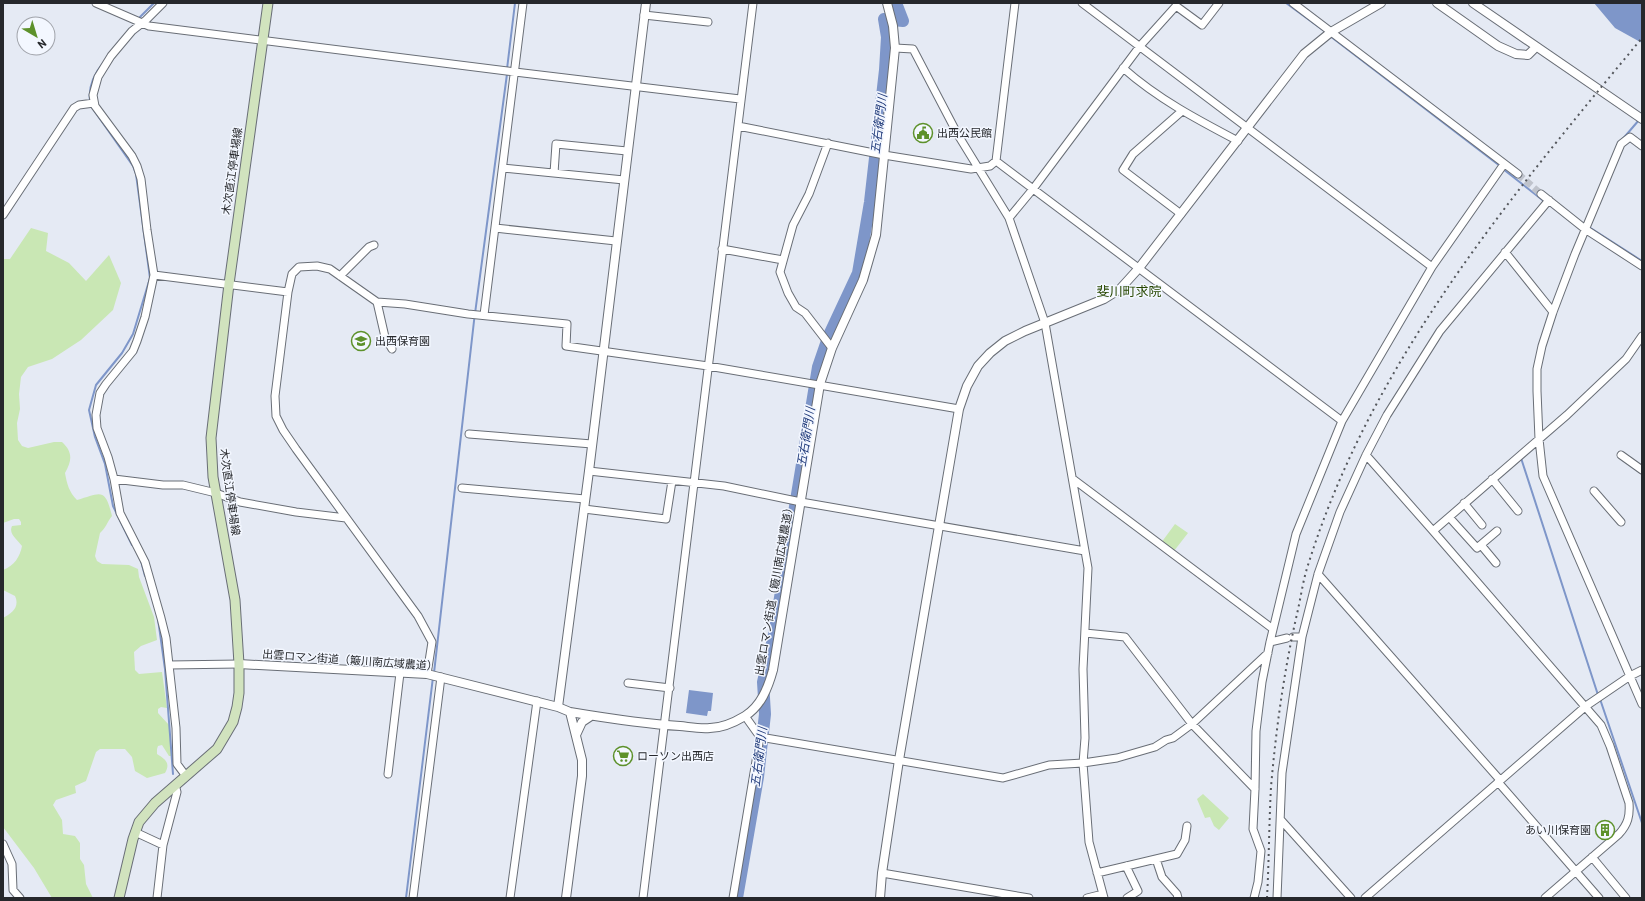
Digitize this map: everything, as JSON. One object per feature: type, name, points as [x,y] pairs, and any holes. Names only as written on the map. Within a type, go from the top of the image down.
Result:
[{"type":"main road","name":"木次直江停車場線","points":[[119,898],[135,832],[139,822],[154,803],[217,749],[233,722],[240,693],[235,600],[216,493],[211,438],[229,284],[268,3]]},
{"type":"street","points":[[96,3],[134,19],[142,24],[740,99]]},
{"type":"street","points":[[163,3],[142,24],[132,31],[103,68],[96,82],[93,95],[94,103],[132,156],[137,166],[141,179],[154,275],[145,317],[133,351],[100,393],[96,415],[97,428],[108,457],[114,479],[120,513],[145,562],[166,638],[176,728],[177,764],[186,776]]},
{"type":"street","points":[[484,315],[516,72],[523,3]]},
{"type":"street","points":[[558,707],[589,471],[646,3]]},
{"type":"street","points":[[643,898],[666,725],[693,483],[753,3]]},
{"type":"street","name":"出雲ロマン街道（簸川南広域農道）","points":[[239,664],[427,674],[537,701],[570,712],[666,725],[711,728],[729,724],[745,716],[762,699],[769,684],[773,670],[820,384],[832,348],[863,280],[876,235],[895,48],[893,26],[886,3]]},
{"type":"street","points":[[738,126],[884,155],[971,169],[980,169],[990,166],[996,162],[1015,3]]},
{"type":"street","points":[[1082,3],[1432,266]]},
{"type":"street","points":[[1010,218],[1140,46],[1176,6],[1202,25],[1219,3]]},
{"type":"street","points":[[1293,3],[1518,174]]},
{"type":"street","points":[[880,898],[882,873],[899,760],[939,526],[960,408],[972,376],[990,352],[1005,341],[1104,299],[1120,289],[1139,268],[1304,54],[1331,32],[1381,3]]},
{"type":"street","points":[[1437,3],[1498,46],[1516,54],[1528,55],[1536,47]]},
{"type":"street","points":[[1473,3],[1642,118]]},
{"type":"street","points":[[644,15],[708,22]]},
{"type":"street","points":[[895,48],[913,49],[958,135],[1010,218],[1045,323],[1088,568],[1083,669],[1085,738],[1083,763],[1089,842],[1103,896],[1087,898]]},
{"type":"street","points":[[1124,68],[1137,80],[1182,111],[1238,141]]},
{"type":"street","points":[[3,215],[74,108],[79,105],[94,103]]},
{"type":"street","points":[[1180,214],[1123,170],[1134,154],[1182,111]]},
{"type":"street","points":[[1642,146],[1630,137],[1621,144],[1553,312],[1542,346],[1537,369],[1539,439],[1543,476],[1642,704]]},
{"type":"street","points":[[554,173],[556,144],[627,151]]},
{"type":"street","points":[[828,144],[809,194],[793,225],[780,272],[788,293],[796,307],[805,313],[832,348]]},
{"type":"street","points":[[996,162],[1342,421]]},
{"type":"street","points":[[1254,898],[1258,882],[1260,851],[1253,830],[1256,731],[1262,682],[1270,642],[1296,534],[1342,421],[1432,266],[1504,164]]},
{"type":"street","points":[[503,168],[624,180]]},
{"type":"street","points":[[1541,194],[1585,230],[1642,266]]},
{"type":"street","points":[[1278,898],[1282,772],[1302,637],[1318,574],[1340,512],[1366,455],[1387,415],[1440,331],[1549,200]]},
{"type":"street","points":[[495,228],[616,241]]},
{"type":"street","points":[[340,276],[368,247],[374,245]]},
{"type":"street","points":[[722,249],[783,260]]},
{"type":"street","points":[[1505,252],[1553,312]]},
{"type":"street","points":[[427,674],[432,642],[418,616],[296,449],[283,430],[276,416],[275,396],[288,292],[292,274],[299,267],[317,266],[330,269],[377,302],[405,304],[484,315],[567,324],[566,346],[708,366],[960,408]]},
{"type":"street","points":[[154,275],[288,292]]},
{"type":"street","points":[[377,302],[385,337],[392,349]]},
{"type":"street","points":[[1433,531],[1567,415],[1626,359],[1642,336]]},
{"type":"street","points":[[469,434],[592,444]]},
{"type":"street","points":[[1366,455],[1586,706],[1601,725],[1610,746],[1629,803],[1627,825],[1545,898]]},
{"type":"street","points":[[1621,455],[1642,470]]},
{"type":"street","points":[[589,471],[724,486],[801,502],[1085,551]]},
{"type":"street","points":[[114,479],[162,485],[183,485],[216,493],[240,502],[296,512],[346,518]]},
{"type":"street","points":[[1073,479],[1273,629]]},
{"type":"street","points":[[1492,479],[1518,511]]},
{"type":"street","points":[[584,509],[666,519],[672,480]]},
{"type":"street","points":[[462,488],[585,499]]},
{"type":"street","points":[[1594,491],[1621,522]]},
{"type":"street","points":[[1464,504],[1482,524]]},
{"type":"street","points":[[1449,517],[1477,548],[1497,531]]},
{"type":"street","points":[[1480,545],[1496,563]]},
{"type":"street","points":[[1318,574],[1599,898]]},
{"type":"street","points":[[1085,633],[1125,637],[1192,724],[1255,789]]},
{"type":"street","points":[[1270,642],[1302,637]]},
{"type":"street","points":[[760,737],[1003,778],[1049,764],[1083,763],[1116,758],[1155,747],[1166,740],[1173,738],[1192,724],[1268,653]]},
{"type":"street","points":[[169,665],[239,664]]},
{"type":"street","points":[[1365,898],[1586,706],[1630,676],[1642,670]]},
{"type":"street","points":[[388,774],[400,673]]},
{"type":"street","points":[[413,898],[441,677]]},
{"type":"street","points":[[628,683],[670,688]]},
{"type":"street","points":[[510,898],[537,701]]},
{"type":"street","points":[[566,898],[582,776],[582,760],[570,712]]},
{"type":"street","points":[[576,735],[582,722],[591,716]]},
{"type":"street","points":[[733,898],[760,737],[745,716]]},
{"type":"street","points":[[157,898],[163,845],[177,792],[175,785]]},
{"type":"street","points":[[1281,820],[1351,898]]},
{"type":"street","points":[[1097,873],[1177,854],[1185,840],[1187,826]]},
{"type":"street","points":[[135,832],[163,845]]},
{"type":"street","points":[[3,844],[12,864],[13,890],[20,898]]},
{"type":"street","points":[[1592,857],[1626,898]]},
{"type":"street","points":[[1156,859],[1162,877],[1177,894],[1178,898]]},
{"type":"street","points":[[1126,866],[1138,891],[1128,898]]},
{"type":"street","points":[[882,873],[1029,898]]},
{"type":"green space","points":[[31,228],[48,233],[46,251],[69,263],[86,281],[109,255],[121,283],[113,310],[81,340],[52,359],[28,367],[21,377],[19,394],[20,409],[17,423],[18,440],[22,446],[28,448],[54,442],[62,442],[70,453],[70,461],[65,473],[69,488],[74,497],[77,500],[92,495],[101,494],[107,500],[112,516],[100,533],[95,556],[97,561],[102,564],[129,565],[138,569],[139,577],[154,617],[157,640],[141,646],[134,652],[135,670],[139,674],[162,672],[167,708],[161,707],[158,709],[158,713],[169,725],[171,756],[169,756],[162,745],[158,746],[157,749],[157,754],[165,760],[167,764],[167,770],[165,773],[147,778],[135,771],[132,757],[125,749],[100,749],[96,752],[86,781],[75,786],[76,793],[56,800],[53,805],[62,820],[63,834],[75,836],[80,843],[80,859],[84,865],[86,884],[93,898],[52,898],[34,868],[3,827],[3,618],[12,612],[16,606],[16,600],[15,596],[3,590],[3,570],[16,561],[22,546],[11,532],[12,526],[21,525],[19,519],[14,519],[3,523],[3,259],[10,259]]},
{"type":"green space","points":[[1175,524],[1188,533],[1174,551],[1161,543]]},
{"type":"green space","points":[[1203,794],[1229,818],[1219,830],[1214,826],[1210,817],[1205,818],[1197,799]]},
{"type":"water","points":[[1594,3],[1642,3],[1642,43],[1615,28]]},
{"type":"water","points":[[689,690],[713,693],[711,711],[708,711],[707,716],[686,713]]},
{"type":"waterway","points":[[138,19],[154,3]]},
{"type":"waterway","points":[[507,69],[515,3]]},
{"type":"waterway","name":"五右衛門川","points":[[737,898],[758,777],[765,714],[763,682],[774,634],[818,367],[829,335],[858,273],[870,202],[885,70],[887,37],[884,19],[903,21],[896,3]]},
{"type":"waterway","points":[[1286,3],[1327,33]]},
{"type":"waterway","points":[[1330,36],[1500,166]]},
{"type":"waterway","points":[[90,101],[92,80],[104,62]]},
{"type":"waterway","points":[[434,673],[474,321],[507,74]]},
{"type":"waterway","points":[[91,106],[133,166],[136,174],[150,278],[133,334],[122,353],[96,385],[89,410],[95,437],[105,464],[113,506],[132,545]]},
{"type":"waterway","points":[[1621,141],[1639,120]]},
{"type":"waterway","points":[[1503,169],[1545,202]]},
{"type":"waterway","points":[[1589,227],[1642,261]]},
{"type":"waterway","points":[[1521,458],[1598,695]]},
{"type":"waterway","points":[[141,561],[145,576]]},
{"type":"waterway","points":[[158,619],[165,669],[173,774]]},
{"type":"waterway","points":[[406,898],[433,677]]},
{"type":"waterway","points":[[1600,699],[1642,823]]},
{"type":"tunnel","points":[[1518,174],[1541,194]]},
{"type":"railway","points":[[1267,898],[1271,787],[1284,678],[1305,575],[1336,489],[1369,418],[1407,350],[1450,285],[1495,221],[1543,159],[1642,38]]},
{"type":"place","name":"出西公民館","points":[[923,133]]},
{"type":"place","name":"出西保育園","points":[[361,341]]},
{"type":"place","name":"ローソン出西店","points":[[623,756]]},
{"type":"place","name":"あい川保育園","points":[[1605,830]]},
{"type":"district","name":"斐川町求院","points":[[1129,291]]}]
